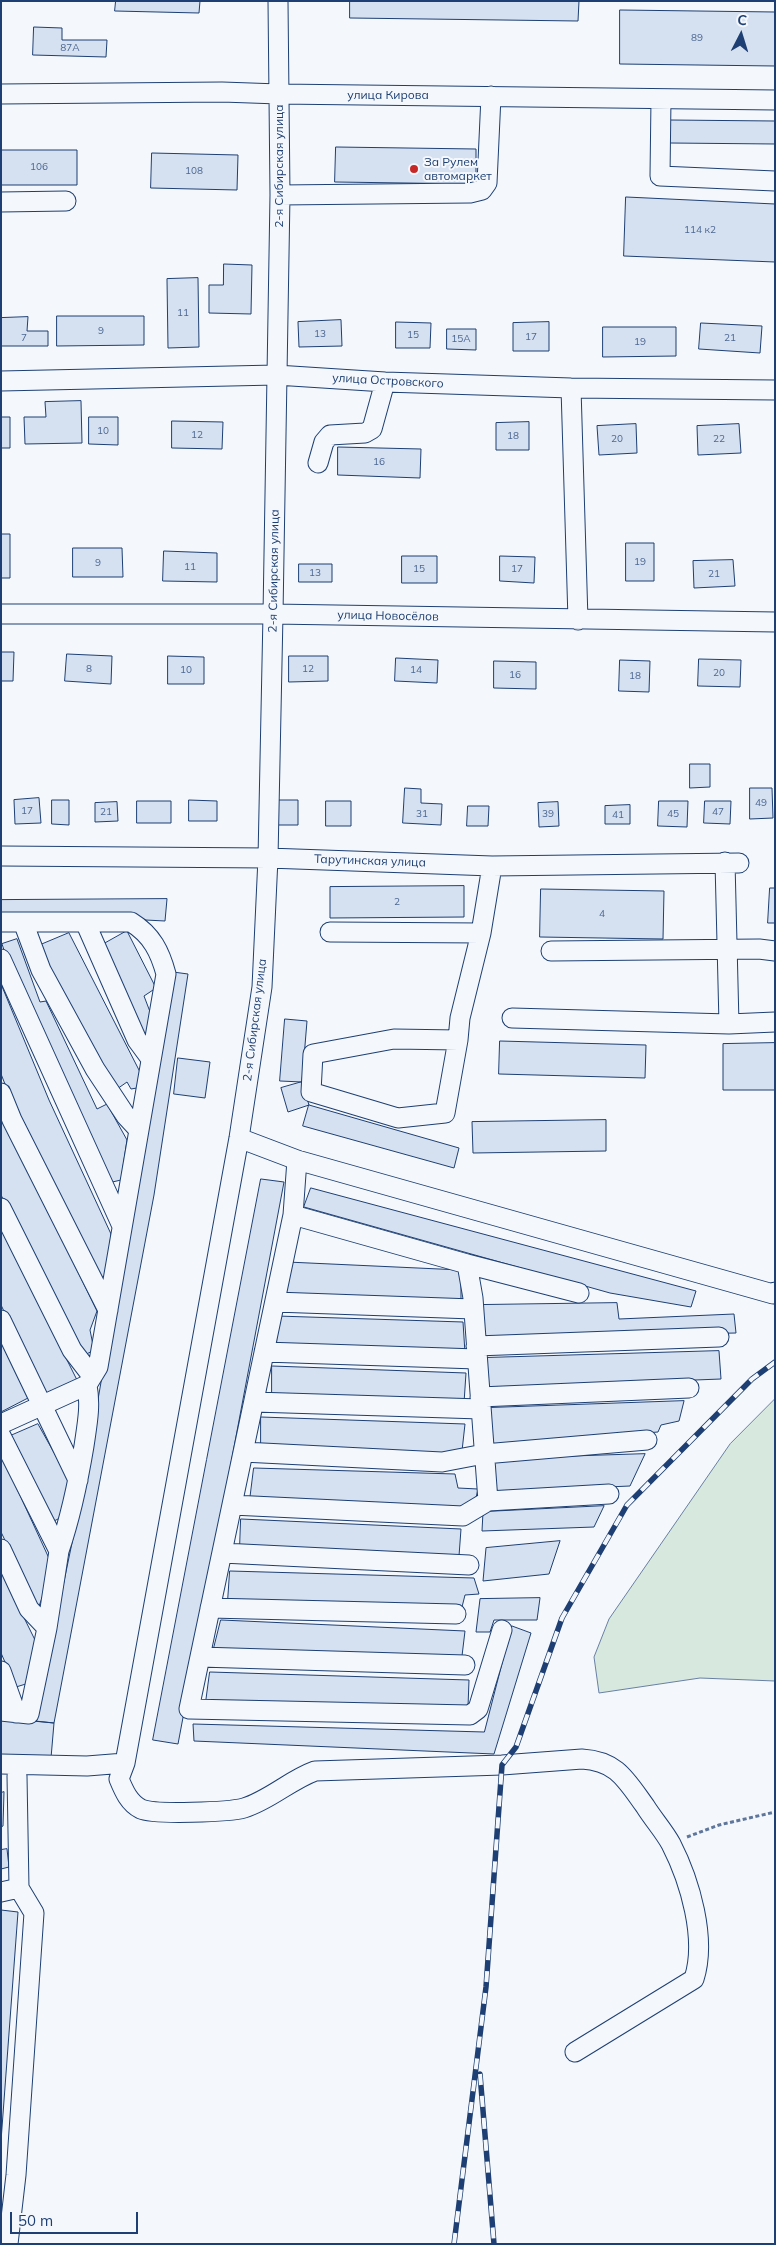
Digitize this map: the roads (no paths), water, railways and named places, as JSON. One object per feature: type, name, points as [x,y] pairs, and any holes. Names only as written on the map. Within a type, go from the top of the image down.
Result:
[{"type":"street","name":"2-я Сибирская улица","points":[[278,1],[280,195],[268,858],[262,987],[240,1138],[125,1763],[119,1779],[127,1797],[142,1810],[220,1811],[244,1808],[266,1798],[300,1776],[315,1771],[595,1760],[610,1765],[622,1774],[670,1843],[687,1883],[699,1939],[699,1963],[694,1979],[576,2052]]},
{"type":"street","name":"улица Кирова","points":[[1,94],[222,92],[775,100]]},
{"type":"street","points":[[280,195],[470,193],[482,190],[487,183],[492,96]]},
{"type":"street","points":[[661,99],[660,176],[775,181]]},
{"type":"street","points":[[1,202],[66,201]]},
{"type":"street","name":"улица Островского","points":[[1,381],[276,375],[386,382],[571,388],[775,390]]},
{"type":"street","points":[[318,463],[324,442],[330,435],[366,433],[372,429],[386,382]]},
{"type":"street","points":[[571,388],[578,620]]},
{"type":"street","name":"улица Новосёлов","points":[[1,614],[273,614],[775,622]]},
{"type":"street","name":"Тарутинская улица","points":[[1,856],[268,858],[492,866],[732,863],[727,950]]},
{"type":"street","points":[[458,1040],[394,1039],[313,1054],[312,1092],[398,1118],[445,1113],[458,1040],[460,1018],[481,933],[492,866]]},
{"type":"street","points":[[1,922],[131,922],[140,927],[159,951],[166,974],[98,1367],[90,1380],[41,1406],[1,1424]]},
{"type":"street","points":[[23,922],[41,970],[95,1069],[126,1116],[139,1130]]},
{"type":"street","points":[[85,922],[137,1040],[152,1059]]},
{"type":"street","points":[[330,932],[481,933]]},
{"type":"street","points":[[551,951],[759,949],[775,951]]},
{"type":"street","points":[[727,950],[729,1024]]},
{"type":"street","points":[[1,959],[122,1226]]},
{"type":"street","points":[[512,1018],[729,1024],[775,1022]]},
{"type":"street","points":[[1,1093],[12,1120],[108,1310]]},
{"type":"street","points":[[240,1138],[297,1160],[774,1294]]},
{"type":"street","points":[[297,1160],[293,1215],[189,1709],[470,1715],[478,1709],[502,1630]]},
{"type":"street","points":[[1,1208],[72,1350],[90,1380],[90,1401],[78,1480],[69,1522],[60,1551],[47,1628],[29,1714],[9,1712],[1,1671]]},
{"type":"street","points":[[293,1215],[579,1293]]},
{"type":"street","points":[[467,1264],[474,1309],[488,1501]]},
{"type":"street","points":[[275,1302],[474,1309]]},
{"type":"street","points":[[1,1320],[78,1480]]},
{"type":"street","points":[[264,1352],[477,1353],[719,1337]]},
{"type":"street","points":[[254,1402],[480,1403],[689,1388]]},
{"type":"street","points":[[1,1436],[60,1551]]},
{"type":"street","points":[[243,1452],[442,1462],[484,1454],[647,1440]]},
{"type":"street","points":[[232,1505],[463,1516],[488,1501],[608,1494]]},
{"type":"street","points":[[1,1549],[29,1609],[47,1628]]},
{"type":"street","points":[[222,1553],[469,1566]]},
{"type":"street","points":[[210,1608],[456,1614]]},
{"type":"street","points":[[200,1657],[465,1665]]},
{"type":"street","points":[[1,1764],[13,1773],[125,1763]]},
{"type":"street","points":[[8,2244],[16,2175],[34,1913],[10,1890],[9,1835],[13,1773]]},
{"type":"railway","points":[[454,2244],[486,1987],[502,1765],[516,1747],[562,1618],[627,1505],[752,1379],[775,1362]]},
{"type":"railway","points":[[480,2074],[494,2244]]},
{"type":"place","name":"За Рулем автомаркет","points":[[414,169]]}]
